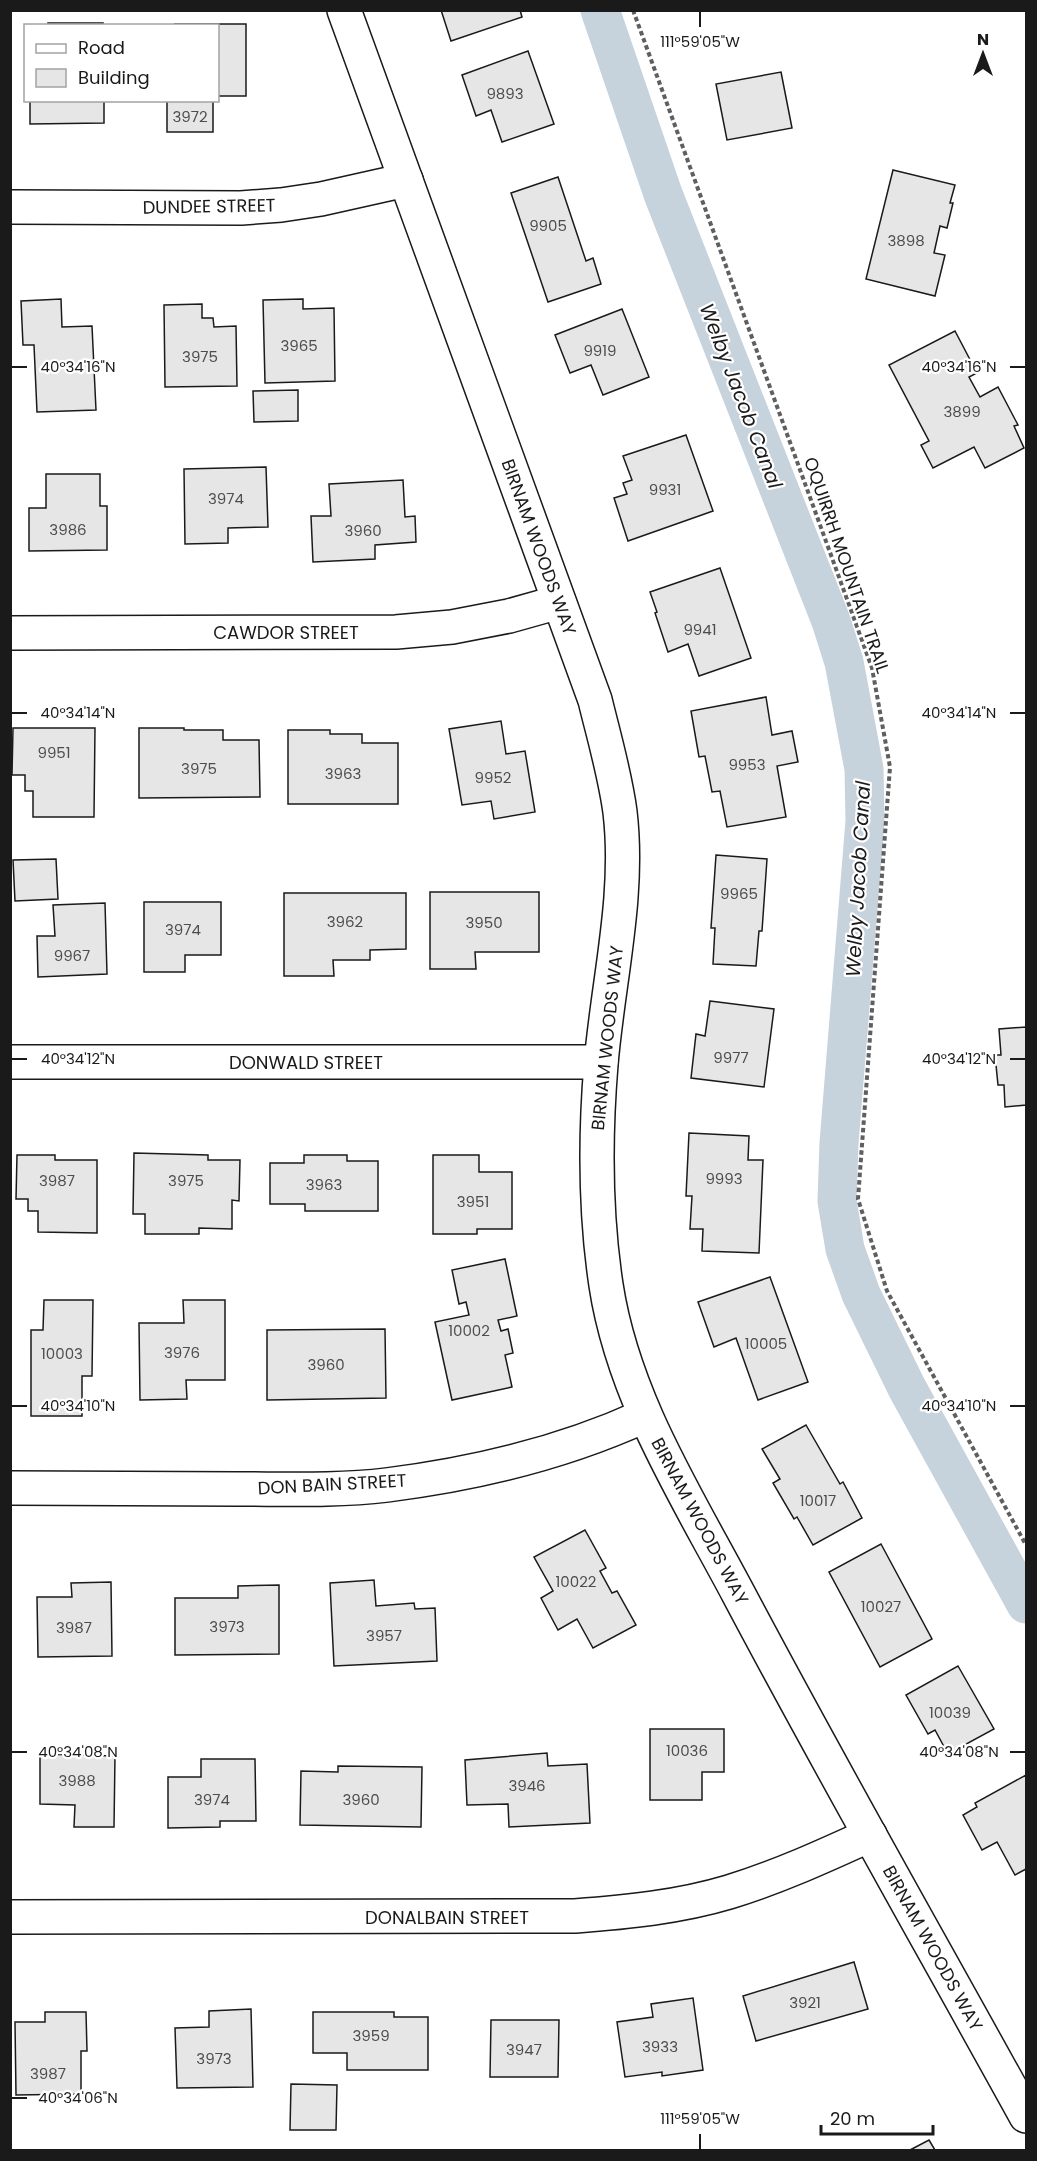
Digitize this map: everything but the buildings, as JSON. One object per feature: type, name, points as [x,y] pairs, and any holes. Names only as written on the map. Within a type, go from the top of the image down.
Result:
[{"type":"street","name":"BIRNAM WOODS WAY","points":[[344,10],[595,700],[609,756],[620,814],[622,872],[618,932],[601,1062],[597,1141],[599,1231],[606,1289],[621,1353],[644,1416],[755,1626],[1026,2116]]},
{"type":"street","name":"DUNDEE STREET","points":[[10,207],[241,208],[321,199],[405,180]]},
{"type":"street","name":"CAWDOR STREET","points":[[10,633],[396,632],[452,627],[509,616],[559,602]]},
{"type":"street","name":"DONWALD STREET","points":[[10,1062],[601,1062]]},
{"type":"street","name":"DON BAIN STREET","points":[[10,1488],[313,1489],[385,1485],[457,1474],[525,1460],[608,1433],[644,1416]]},
{"type":"street","name":"DONALBAIN STREET","points":[[10,1917],[575,1916],[627,1912],[677,1904],[728,1892],[777,1876],[870,1835]]},
{"type":"path","name":"OQUIRRH MOUNTAIN TRAIL","points":[[633,10],[872,668],[890,767],[858,1199],[887,1291],[1026,1545]]},
{"type":"waterway","name":"Welby Jacob Canal","points":[[600,10],[663,194],[831,621],[844,662],[864,769],[865,821],[839,1143],[837,1201],[845,1249],[861,1294],[907,1388],[1026,1604]]}]
